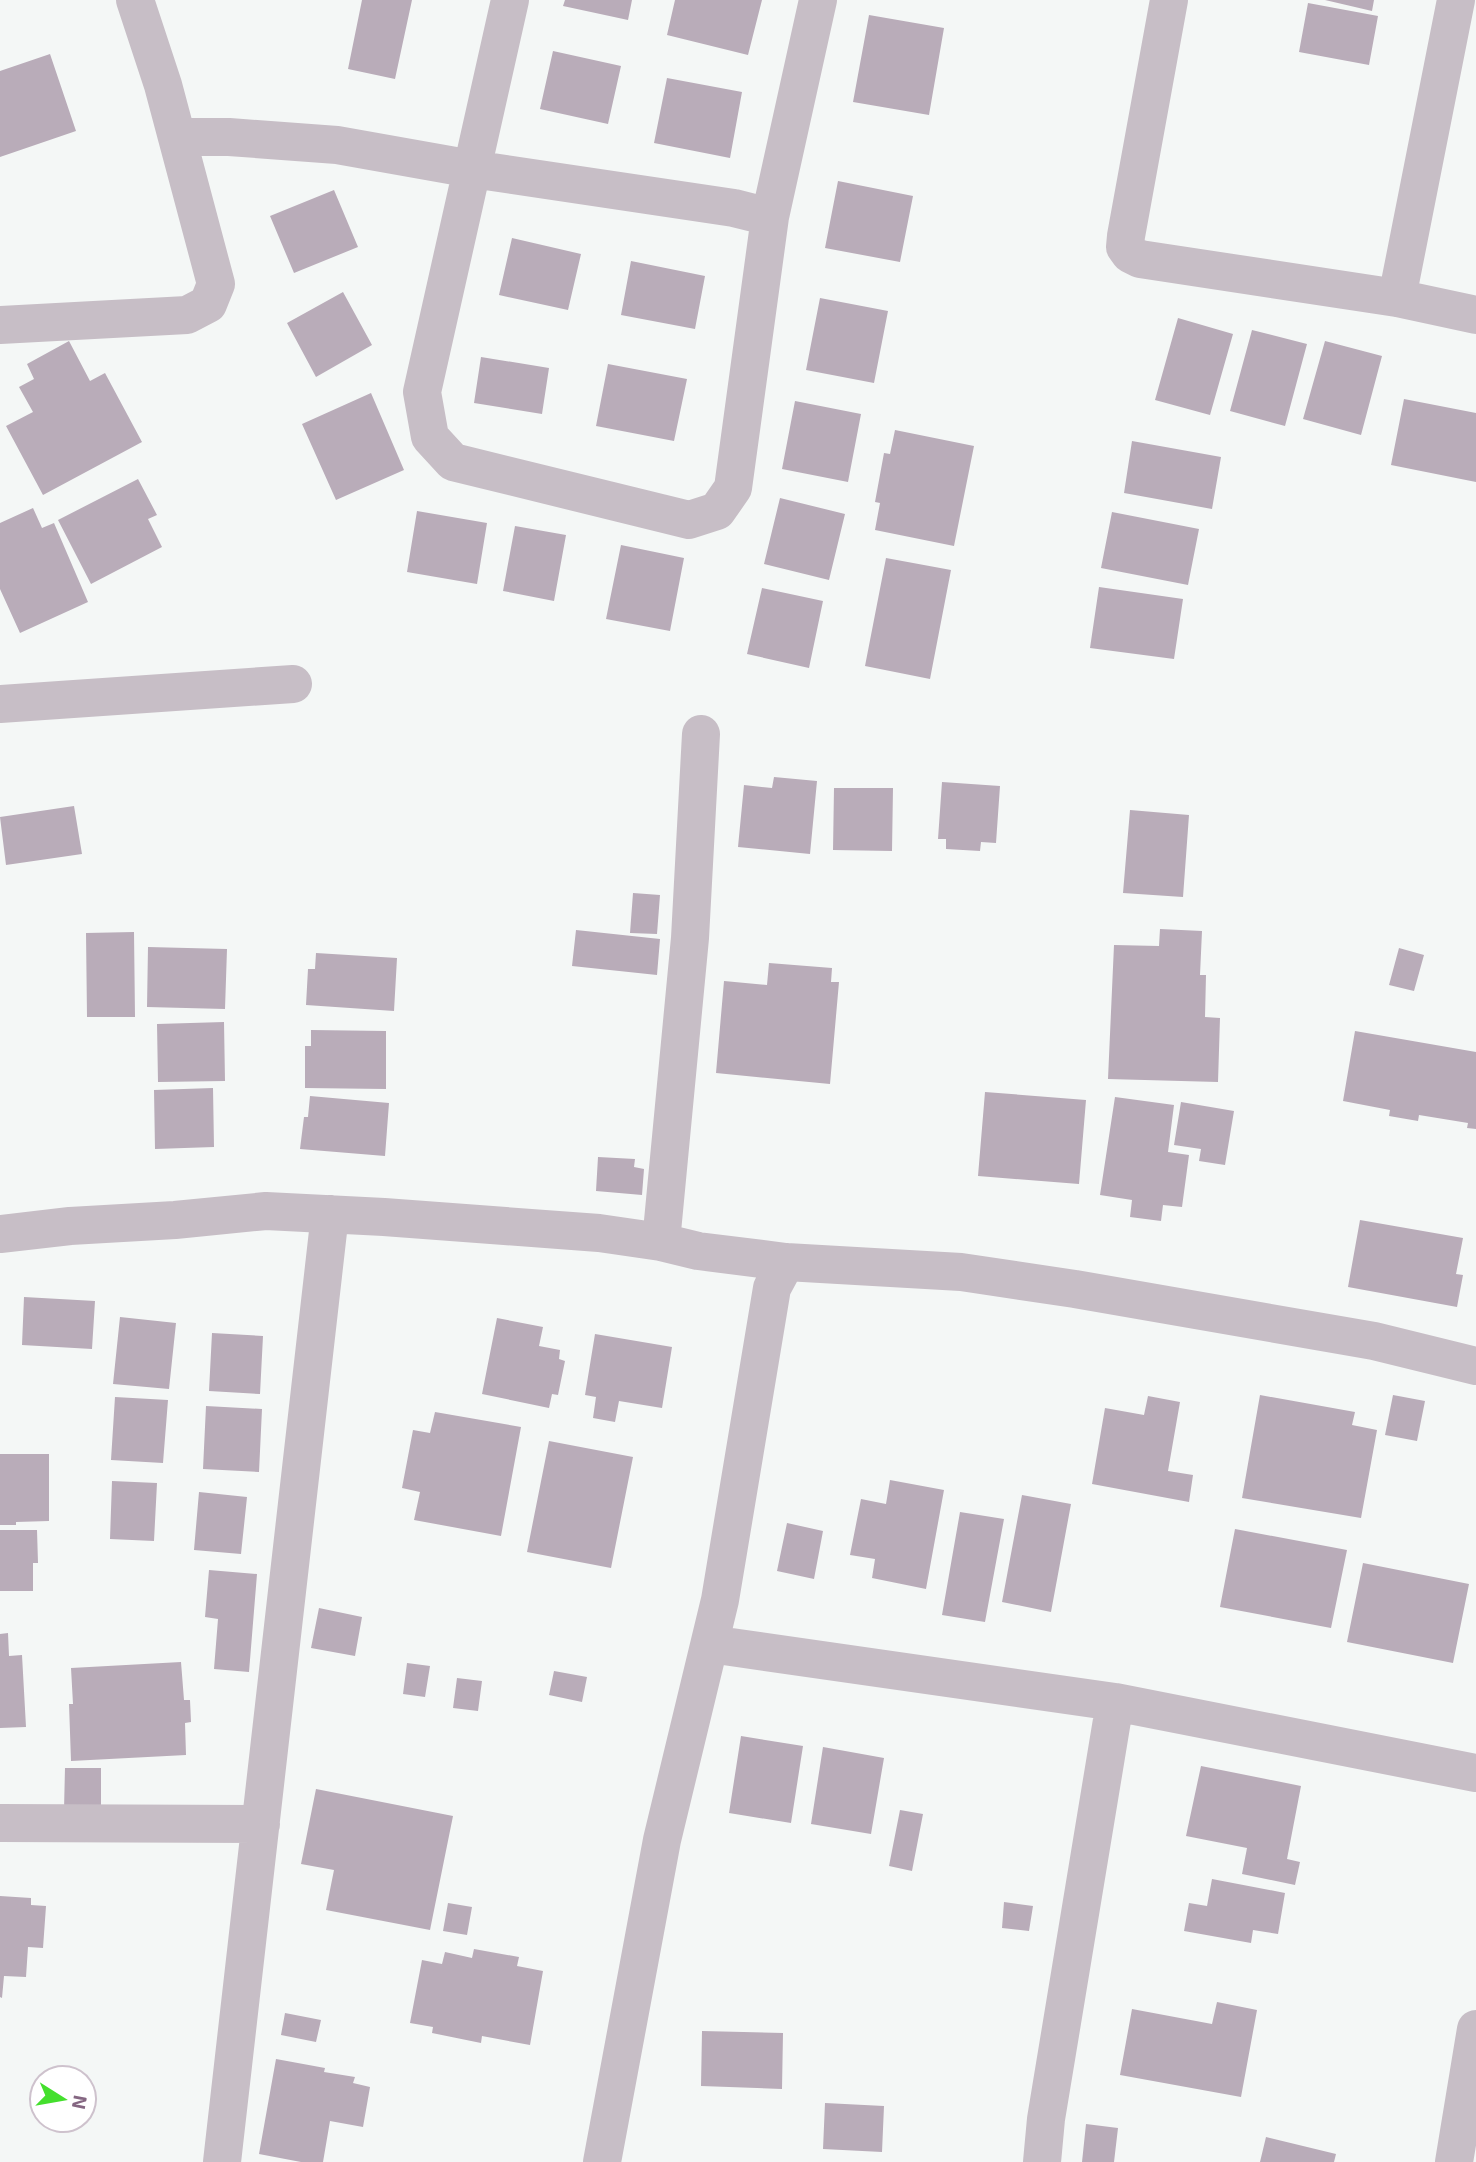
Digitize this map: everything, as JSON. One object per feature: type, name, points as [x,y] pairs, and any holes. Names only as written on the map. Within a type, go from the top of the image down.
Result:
[{"type":"street","points":[[0,325],[187,315],[208,304],[216,284],[163,85],[135,0]]},
{"type":"street","points":[[510,0],[422,392],[430,437],[453,462],[689,520],[717,511],[733,488],[770,217],[818,0]]},
{"type":"street","points":[[1169,0],[1126,236],[1125,247],[1130,254],[1140,259],[1397,298],[1476,315]]},
{"type":"street","points":[[1397,298],[1456,0]]},
{"type":"street","points":[[177,137],[229,136],[337,145],[472,169],[734,208],[770,217]]},
{"type":"street","points":[[0,704],[293,684]]},
{"type":"street","points":[[661,1242],[690,938],[701,734]]},
{"type":"street","points":[[0,1234],[266,1211],[599,1233],[661,1242],[698,1251],[786,1262],[961,1272],[1075,1289],[1374,1341],[1476,1366]]},
{"type":"street","points":[[222,2162],[330,1214]]},
{"type":"street","points":[[602,2162],[662,1840],[720,1601],[772,1288],[786,1262]]},
{"type":"street","points":[[710,1644],[1115,1702],[1476,1773]]},
{"type":"street","points":[[1041,2162],[1115,1702]]},
{"type":"street","points":[[0,1823],[261,1824]]},
{"type":"street","points":[[1454,2162],[1476,2029]]},
{"type":"building","points":[[362,0],[412,0],[395,79],[348,69]]},
{"type":"building","points":[[565,0],[632,0],[628,20],[563,6]]},
{"type":"building","points":[[675,0],[762,0],[748,55],[667,35]]},
{"type":"building","points":[[1325,0],[1374,0],[1372,11]]},
{"type":"building","points":[[1308,3],[1378,16],[1369,65],[1299,52]]},
{"type":"building","points":[[869,15],[944,28],[929,115],[853,102]]},
{"type":"building","points":[[553,51],[621,66],[608,124],[540,109]]},
{"type":"building","points":[[50,54],[76,131],[0,157],[0,71]]},
{"type":"building","points":[[667,78],[742,92],[730,158],[654,143]]},
{"type":"building","points":[[838,181],[913,196],[900,262],[825,248]]},
{"type":"building","points":[[334,190],[358,247],[294,273],[270,216]]},
{"type":"building","points":[[512,238],[581,254],[568,310],[499,295]]},
{"type":"building","points":[[631,261],[705,276],[695,329],[621,315]]},
{"type":"building","points":[[343,292],[372,345],[316,377],[287,323]]},
{"type":"building","points":[[820,298],[888,311],[874,383],[806,370]]},
{"type":"building","points":[[1178,318],[1233,334],[1210,415],[1155,400]]},
{"type":"building","points":[[1252,330],[1307,344],[1285,426],[1230,411]]},
{"type":"building","points":[[69,341],[90,381],[105,373],[142,442],[43,495],[6,426],[33,412],[19,387],[34,379],[27,364]]},
{"type":"building","points":[[1325,341],[1382,356],[1361,435],[1303,419]]},
{"type":"building","points":[[481,357],[549,368],[542,414],[474,403]]},
{"type":"building","points":[[608,364],[687,379],[674,441],[596,426]]},
{"type":"building","points":[[371,393],[404,470],[336,500],[302,424]]},
{"type":"building","points":[[1404,399],[1476,413],[1476,482],[1391,465]]},
{"type":"building","points":[[795,401],[861,414],[848,482],[782,469]]},
{"type":"building","points":[[895,430],[974,446],[954,546],[875,530],[880,503],[875,502],[884,453],[890,454]]},
{"type":"building","points":[[1132,441],[1221,457],[1212,509],[1124,493]]},
{"type":"building","points":[[138,479],[157,515],[148,519],[162,547],[91,584],[58,520]]},
{"type":"building","points":[[780,498],[845,514],[829,580],[764,564]]},
{"type":"building","points":[[33,508],[42,528],[54,523],[88,602],[20,633],[0,589],[0,523]]},
{"type":"building","points":[[417,511],[487,523],[477,584],[407,572]]},
{"type":"building","points":[[1112,512],[1199,529],[1188,585],[1101,568]]},
{"type":"building","points":[[515,526],[566,535],[554,601],[503,591]]},
{"type":"building","points":[[621,545],[684,558],[670,631],[606,619]]},
{"type":"building","points":[[886,558],[951,570],[930,679],[865,666]]},
{"type":"building","points":[[1099,587],[1183,599],[1174,659],[1090,648]]},
{"type":"building","points":[[762,588],[823,601],[809,668],[747,654]]},
{"type":"building","points":[[774,777],[817,781],[810,854],[738,847],[744,785],[772,788]]},
{"type":"building","points":[[942,782],[1000,786],[996,843],[981,842],[980,851],[946,849],[946,839],[938,839]]},
{"type":"building","points":[[834,788],[893,788],[892,851],[833,850]]},
{"type":"building","points":[[74,806],[82,854],[6,865],[0,817]]},
{"type":"building","points":[[1130,810],[1189,815],[1183,897],[1123,893]]},
{"type":"building","points":[[633,893],[660,895],[657,934],[630,933]]},
{"type":"building","points":[[1160,929],[1202,931],[1200,975],[1206,975],[1205,1017],[1220,1018],[1218,1082],[1108,1079],[1114,945],[1159,946]]},
{"type":"building","points":[[576,930],[660,939],[657,975],[572,966]]},
{"type":"building","points":[[134,932],[135,1017],[87,1017],[86,933]]},
{"type":"building","points":[[148,947],[227,949],[225,1009],[147,1007]]},
{"type":"building","points":[[1399,948],[1424,955],[1414,991],[1389,985]]},
{"type":"building","points":[[316,953],[397,958],[394,1011],[306,1005],[308,969],[315,969]]},
{"type":"building","points":[[769,963],[832,968],[831,982],[839,982],[830,1084],[716,1073],[724,981],[767,985]]},
{"type":"building","points":[[224,1022],[225,1081],[158,1082],[157,1024]]},
{"type":"building","points":[[311,1030],[386,1031],[386,1089],[305,1088],[305,1046],[311,1046]]},
{"type":"building","points":[[1355,1031],[1476,1052],[1476,1129],[1467,1128],[1468,1123],[1419,1115],[1418,1121],[1389,1116],[1390,1110],[1343,1101]]},
{"type":"building","points":[[213,1088],[214,1147],[155,1149],[154,1090]]},
{"type":"building","points":[[985,1092],[1086,1100],[1079,1184],[978,1176]]},
{"type":"building","points":[[310,1096],[389,1103],[385,1156],[300,1149]]},
{"type":"building","points":[[1115,1097],[1174,1105],[1168,1152],[1189,1155],[1182,1207],[1163,1205],[1161,1221],[1130,1217],[1132,1200],[1100,1195]]},
{"type":"building","points":[[1181,1102],[1234,1111],[1225,1165],[1199,1161],[1201,1149],[1174,1145]]},
{"type":"building","points":[[598,1157],[635,1159],[634,1167],[644,1169],[642,1195],[596,1191]]},
{"type":"building","points":[[1360,1220],[1463,1238],[1456,1274],[1463,1275],[1457,1307],[1348,1287]]},
{"type":"building","points":[[24,1297],[95,1301],[92,1349],[22,1345]]},
{"type":"building","points":[[120,1317],[176,1323],[169,1389],[113,1384]]},
{"type":"building","points":[[497,1318],[543,1327],[539,1346],[560,1350],[559,1359],[565,1361],[558,1395],[552,1394],[549,1408],[482,1394]]},
{"type":"building","points":[[212,1333],[263,1336],[260,1394],[209,1391]]},
{"type":"building","points":[[595,1334],[672,1347],[662,1408],[619,1401],[615,1422],[593,1418],[596,1397],[585,1395]]},
{"type":"building","points":[[1260,1395],[1355,1412],[1352,1425],[1377,1430],[1361,1518],[1242,1498]]},
{"type":"building","points":[[1393,1395],[1425,1401],[1417,1441],[1385,1435]]},
{"type":"building","points":[[1148,1396],[1180,1402],[1168,1471],[1193,1475],[1189,1502],[1092,1484],[1105,1408],[1144,1415]]},
{"type":"building","points":[[115,1397],[168,1400],[163,1463],[111,1460]]},
{"type":"building","points":[[206,1406],[262,1409],[259,1472],[203,1469]]},
{"type":"building","points":[[435,1412],[521,1427],[501,1536],[414,1520],[420,1492],[402,1488],[413,1430],[430,1433]]},
{"type":"building","points":[[549,1441],[633,1457],[611,1568],[527,1552]]},
{"type":"building","points":[[0,1454],[49,1454],[49,1521],[0,1525]]},
{"type":"building","points":[[890,1480],[944,1490],[926,1589],[872,1578],[875,1559],[850,1555],[861,1499],[886,1504]]},
{"type":"building","points":[[112,1481],[157,1483],[154,1541],[110,1539]]},
{"type":"building","points":[[199,1492],[247,1497],[241,1554],[194,1550]]},
{"type":"building","points":[[1022,1495],[1071,1504],[1051,1612],[1002,1602]]},
{"type":"building","points":[[960,1512],[1004,1519],[985,1622],[942,1615]]},
{"type":"building","points":[[787,1523],[823,1531],[814,1579],[777,1571]]},
{"type":"building","points":[[1235,1529],[1347,1550],[1331,1628],[1220,1607]]},
{"type":"building","points":[[0,1530],[37,1530],[38,1563],[33,1563],[33,1591],[0,1591]]},
{"type":"building","points":[[1363,1563],[1469,1584],[1453,1663],[1347,1642]]},
{"type":"building","points":[[209,1570],[257,1574],[249,1672],[214,1669],[218,1619],[205,1617]]},
{"type":"building","points":[[319,1608],[362,1617],[355,1656],[311,1648]]},
{"type":"building","points":[[8,1633],[9,1656],[22,1655],[26,1727],[0,1728],[0,1634]]},
{"type":"building","points":[[181,1662],[184,1700],[190,1700],[191,1722],[185,1723],[186,1755],[71,1761],[71,1668]]},
{"type":"building","points":[[407,1663],[430,1666],[425,1697],[403,1694]]},
{"type":"building","points":[[554,1671],[587,1677],[582,1702],[549,1695]]},
{"type":"building","points":[[457,1678],[482,1681],[478,1711],[453,1708]]},
{"type":"building","points":[[741,1736],[803,1746],[791,1823],[729,1813]]},
{"type":"building","points":[[823,1747],[884,1758],[871,1834],[811,1824]]},
{"type":"building","points":[[1201,1766],[1301,1786],[1287,1859],[1300,1862],[1295,1885],[1242,1874],[1247,1848],[1186,1836]]},
{"type":"building","points":[[65,1768],[101,1768],[101,1811],[64,1810]]},
{"type":"building","points":[[316,1789],[453,1816],[430,1930],[326,1910],[334,1870],[301,1864]]},
{"type":"building","points":[[900,1810],[923,1814],[912,1871],[889,1866]]},
{"type":"building","points":[[1212,1879],[1285,1893],[1278,1934],[1253,1930],[1251,1943],[1184,1931],[1189,1903],[1207,1906]]},
{"type":"building","points":[[0,1896],[31,1898],[31,1905],[46,1906],[43,1948],[28,1947],[26,1977],[4,1976],[2,1998],[0,1997]]},
{"type":"building","points":[[1004,1902],[1033,1906],[1029,1931],[1002,1928]]},
{"type":"building","points":[[448,1903],[472,1907],[467,1935],[443,1931]]},
{"type":"building","points":[[474,1949],[519,1957],[517,1966],[543,1971],[530,2045],[482,2036],[481,2043],[432,2033],[433,2027],[410,2023],[422,1960],[442,1964],[445,1952],[472,1958]]},
{"type":"building","points":[[1217,2002],[1257,2010],[1241,2097],[1120,2075],[1132,2009],[1212,2024]]},
{"type":"building","points":[[285,2013],[321,2020],[316,2042],[281,2035]]},
{"type":"building","points":[[702,2031],[783,2033],[782,2089],[701,2086]]},
{"type":"building","points":[[276,2059],[325,2068],[324,2072],[355,2077],[353,2083],[370,2087],[363,2127],[330,2121],[323,2162],[301,2162],[259,2154]]},
{"type":"building","points":[[825,2103],[884,2106],[882,2152],[823,2149]]},
{"type":"building","points":[[1086,2124],[1118,2128],[1114,2162],[1082,2162]]},
{"type":"building","points":[[1266,2137],[1336,2154],[1334,2162],[1260,2162]]}]
